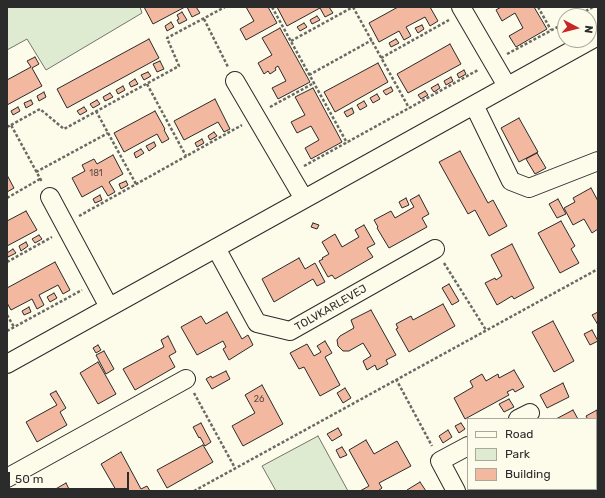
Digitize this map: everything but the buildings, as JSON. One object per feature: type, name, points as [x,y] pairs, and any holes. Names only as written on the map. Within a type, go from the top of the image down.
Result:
[{"type":"street","points":[[462,10],[508,86]]},
{"type":"street","points":[[7,364],[598,36]]},
{"type":"street","points":[[235,80],[304,199]]},
{"type":"street","points":[[474,105],[511,182],[529,188],[598,161]]},
{"type":"street","points":[[50,197],[109,307]]},
{"type":"street","name":"TOLVKARLEVEJ","points":[[216,248],[257,323],[290,331],[435,249]]},
{"type":"street","points":[[7,477],[186,379]]},
{"type":"street","points":[[456,491],[440,461],[467,447]]},
{"type":"path","points":[[7,127],[40,109],[64,129],[147,84],[179,66],[167,38],[225,7]]},
{"type":"path","points":[[272,7],[347,143]]},
{"type":"path","points":[[291,41],[353,7],[409,108]]},
{"type":"path","points":[[538,7],[551,30]]},
{"type":"path","points":[[381,58],[462,10]]},
{"type":"path","points":[[204,19],[235,80]]},
{"type":"path","points":[[289,174],[557,27]]},
{"type":"path","points":[[309,75],[372,40]]},
{"type":"path","points":[[7,262],[136,184],[314,83]]},
{"type":"path","points":[[147,84],[186,156]]},
{"type":"path","points":[[96,111],[136,184]]},
{"type":"path","points":[[11,125],[50,197]]},
{"type":"path","points":[[36,172],[108,133]]},
{"type":"path","points":[[7,198],[40,179]]},
{"type":"path","points":[[435,249],[486,330]]},
{"type":"path","points":[[194,491],[598,268]]},
{"type":"path","points":[[7,331],[95,282]]},
{"type":"path","points":[[7,315],[14,327]]},
{"type":"path","points":[[186,379],[235,468]]},
{"type":"path","points":[[396,379],[440,461]]},
{"type":"green space","points":[[7,7],[140,7],[142,13],[46,70],[27,39],[7,50]]},
{"type":"green space","points":[[318,436],[348,491],[276,491],[262,466]]}]
